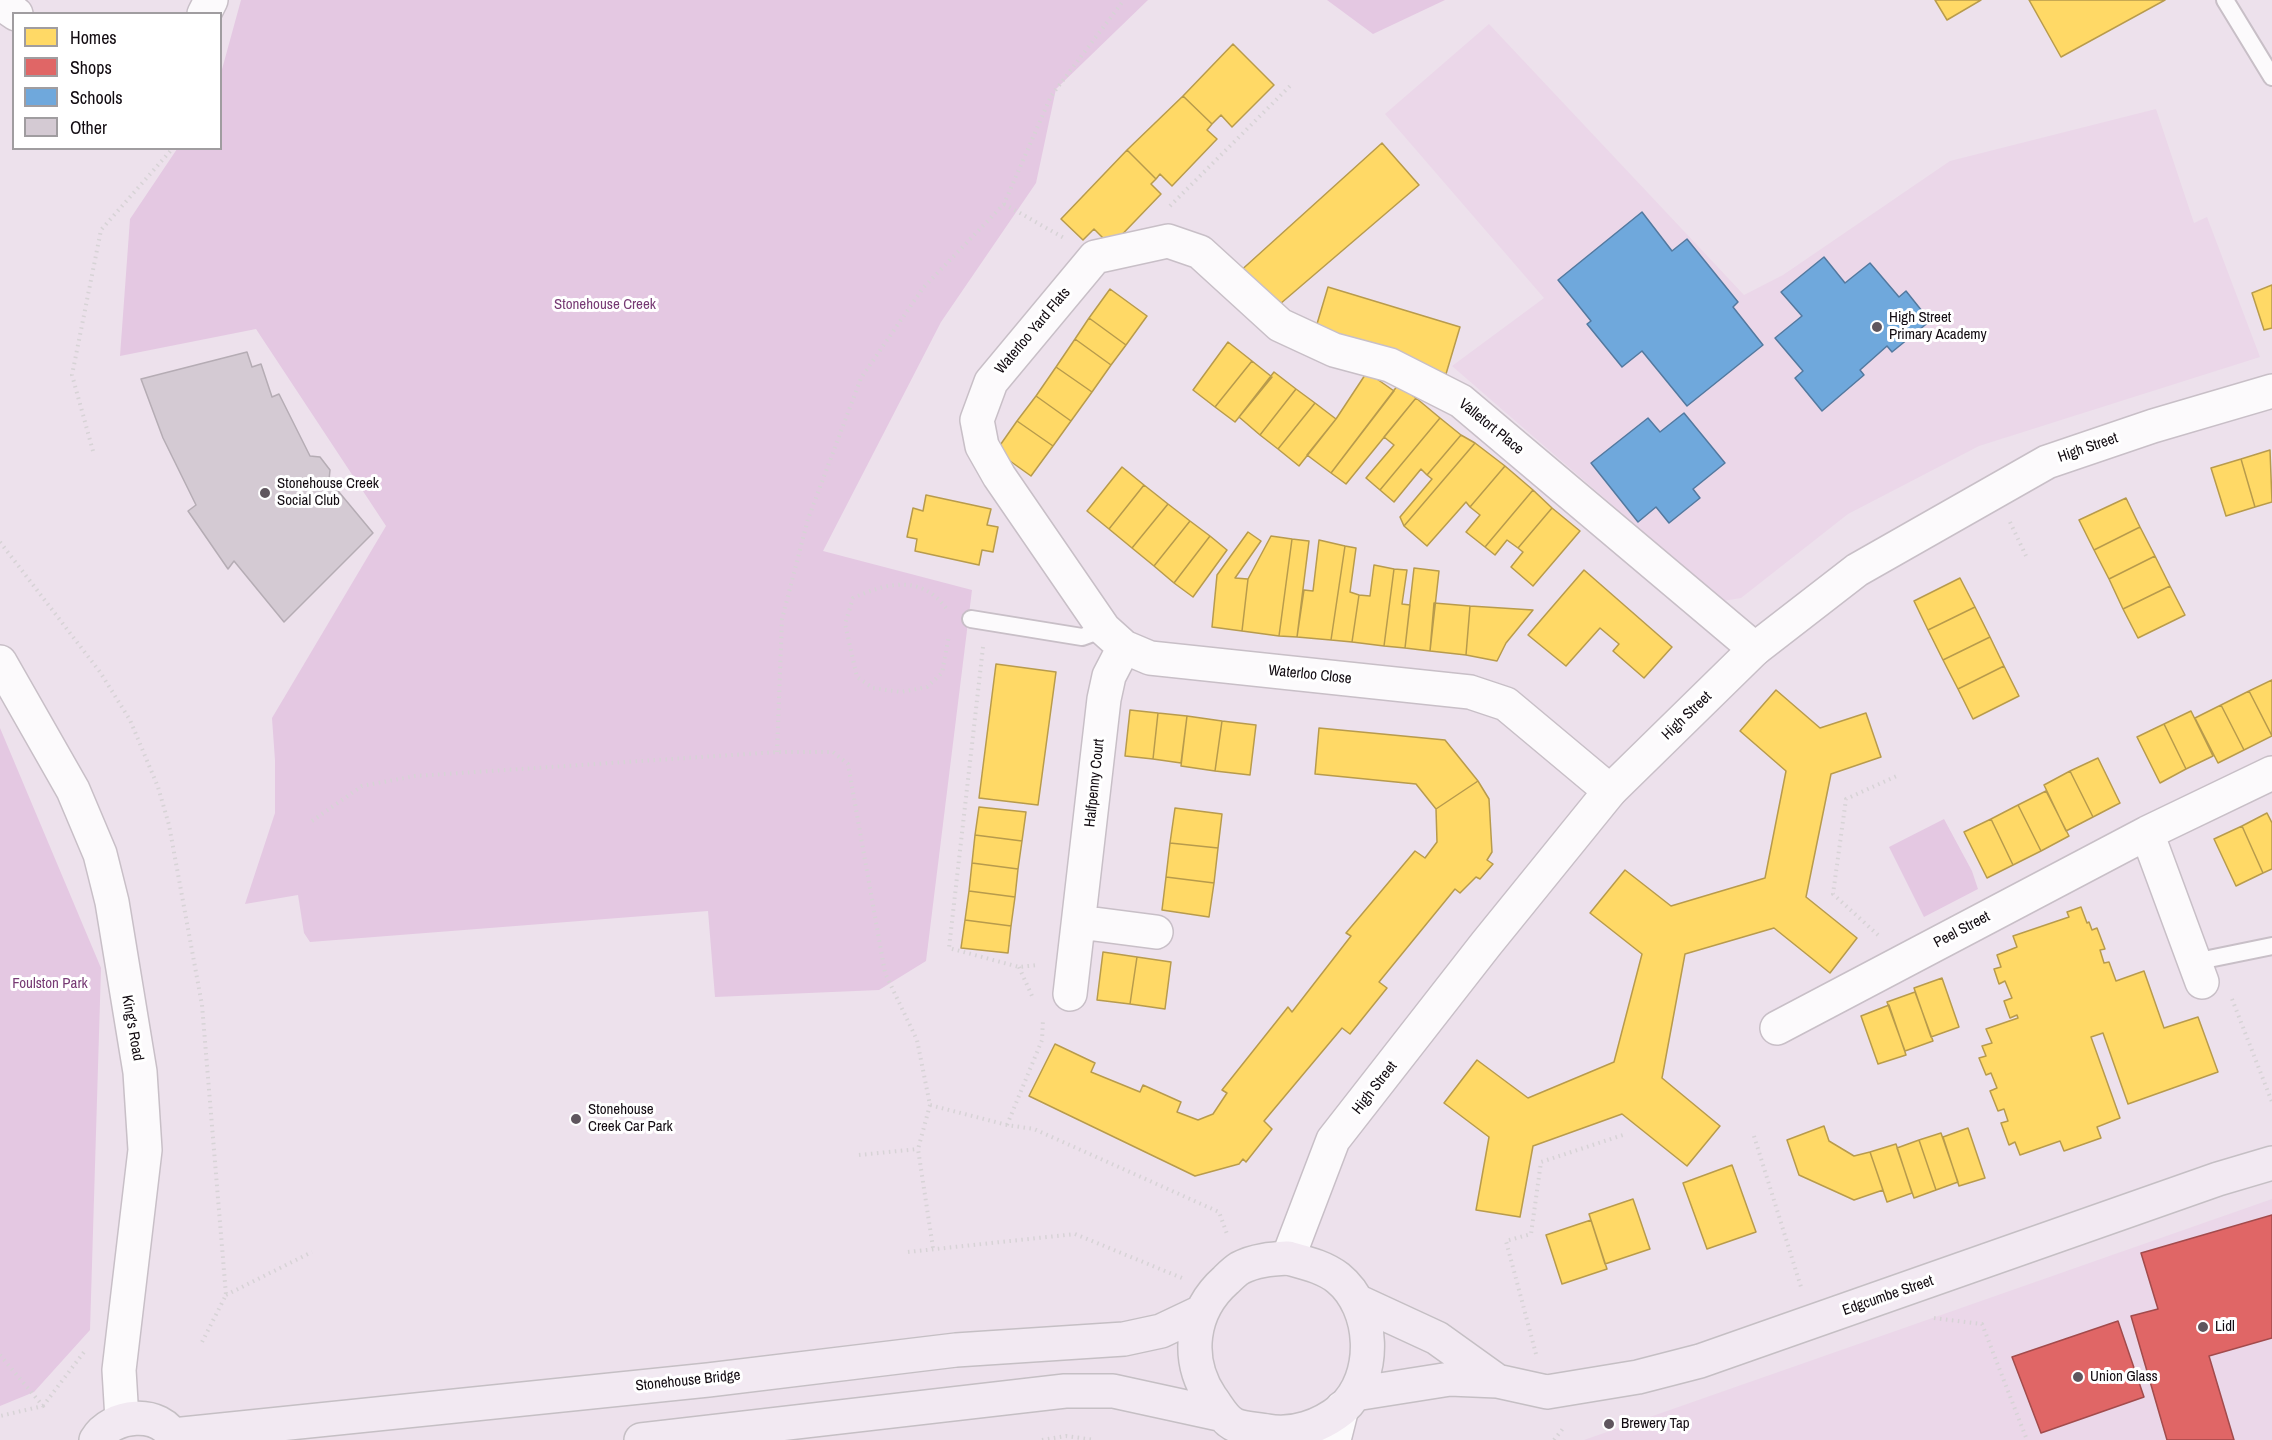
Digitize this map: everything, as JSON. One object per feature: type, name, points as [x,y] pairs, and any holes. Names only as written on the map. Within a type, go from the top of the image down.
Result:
[{"type":"main road","name":"Edgcumbe Street","points":[[1497,1381],[1547,1392],[1648,1375],[1700,1361],[2218,1179],[2272,1163]]},
{"type":"main road","points":[[1233,1427],[1202,1385],[1194,1353],[1206,1302],[1238,1268],[1268,1259],[1288,1258],[1324,1269],[1340,1280],[1357,1302],[1369,1347],[1364,1375],[1349,1401]]},
{"type":"main road","name":"Stonehouse Bridge","points":[[174,1437],[231,1429],[708,1380],[956,1350],[1124,1339],[1161,1331],[1206,1302]]},
{"type":"main road","points":[[1357,1302],[1437,1338],[1497,1381]]},
{"type":"main road","points":[[641,1440],[1065,1391],[1113,1391],[1173,1403],[1233,1427],[1280,1433],[1312,1428],[1349,1401],[1425,1380],[1497,1381]]},
{"type":"main road","points":[[96,1440],[101,1431],[122,1419],[144,1418],[156,1422],[174,1437]]},
{"type":"street","points":[[0,3],[13,12]]},
{"type":"street","name":"Valletort Place","points":[[1095,257],[1168,241],[1200,252],[1280,326],[1334,350],[1390,365],[1461,401],[1755,650]]},
{"type":"street","name":"Waterloo Yard Flats","points":[[1095,257],[991,382],[977,420],[982,446],[999,476],[1114,638]]},
{"type":"street","name":"High Street","points":[[1288,1258],[1333,1140],[1486,944],[1610,791],[1755,650],[1857,570],[2047,462],[2153,426],[2272,391]]},
{"type":"street","name":"Waterloo Close","points":[[1114,638],[1150,658],[1470,692],[1506,704],[1610,791]]},
{"type":"street","name":"Halfpenny Court","points":[[1070,994],[1104,699],[1114,638]]},
{"type":"street","name":"King's Road","points":[[0,662],[73,790],[100,854],[112,902],[140,1072],[145,1150],[119,1370],[122,1419]]},
{"type":"street","name":"Peel Street","points":[[1777,1028],[2147,833],[2272,773]]},
{"type":"street","points":[[2147,833],[2204,967]]},
{"type":"street","points":[[1079,922],[1156,932]]},
{"type":"street","points":[[1334,1440],[1349,1401]]},
{"type":"lane","points":[[2225,0],[2272,77]]},
{"type":"lane","points":[[978,620],[1082,637],[1114,638]]},
{"type":"lane","points":[[2204,967],[2272,946]]},
{"type":"path","points":[[777,752],[782,619],[808,519],[861,378],[923,288],[1004,204],[1051,96],[1124,0]]},
{"type":"path","points":[[1167,209],[1293,83]]},
{"type":"path","points":[[93,451],[72,375],[101,230],[171,150]]},
{"type":"path","points":[[1004,204],[1095,257]]},
{"type":"path","points":[[0,542],[100,672],[130,720],[159,787],[169,825],[202,1005],[226,1295],[200,1346]]},
{"type":"path","points":[[949,618],[947,609],[935,594],[911,585],[882,585],[853,598],[844,624],[857,677],[873,688],[901,692],[927,687],[942,673],[951,626]]},
{"type":"path","points":[[947,609],[978,620],[949,948],[1019,967],[1075,962]]},
{"type":"path","points":[[312,821],[362,786],[415,776],[777,752],[833,752],[849,764],[885,973],[918,1040],[930,1105],[918,1149],[933,1249]]},
{"type":"path","points":[[1899,775],[1846,799],[1833,894],[1905,960]]},
{"type":"path","points":[[2204,967],[2272,1102]]},
{"type":"path","points":[[1007,1125],[1042,1040]]},
{"type":"path","points":[[930,1105],[1007,1125],[1034,1129],[1219,1212],[1238,1268]]},
{"type":"path","points":[[1547,1392],[1506,1241],[1531,1234],[1541,1162],[1623,1135]]},
{"type":"path","points":[[1754,1136],[1812,1323]]},
{"type":"path","points":[[858,1155],[918,1149]]},
{"type":"path","points":[[908,1252],[1075,1234],[1206,1302]]},
{"type":"path","points":[[226,1295],[312,1252]]},
{"type":"path","points":[[1923,1317],[1982,1324],[2027,1440]]},
{"type":"path","points":[[0,1355],[43,1406],[0,1416]]},
{"type":"path","points":[[1042,1440],[1066,1436],[1095,1440]]},
{"type":"shaded area","name":"High Street Primary Academy","points":[[1489,24],[1744,295],[1783,275],[1950,161],[2156,109],[2194,223],[2207,217],[2260,357],[1979,446],[1848,514],[1741,598],[1723,601],[1452,366],[1544,298],[1385,114]]},
{"type":"shaded area","points":[[2272,1199],[2272,1440],[1584,1440],[1807,1362]]},
{"type":"green space","name":"Stonehouse Creek","points":[[241,0],[1148,0],[1056,89],[1036,183],[941,322],[823,551],[972,590],[926,961],[879,990],[715,997],[708,911],[310,942],[304,933],[298,895],[245,904],[275,813],[272,718],[386,526],[256,329],[120,356],[130,219],[176,150],[222,150],[222,69]]},
{"type":"green space","points":[[1327,0],[1445,0],[1373,34]]},
{"type":"green space","name":"Foulston Park","points":[[0,728],[101,968],[90,1330],[34,1392],[0,1406]]},
{"type":"green space","points":[[1944,819],[1972,871],[1978,889],[1924,917],[1889,847]]},
{"type":"building: Homes","points":[[1935,0],[1981,0],[1947,20]]},
{"type":"building: Homes","points":[[2029,0],[2165,0],[2061,57]]},
{"type":"building: Homes","points":[[1233,44],[1274,85],[1232,127],[1221,115],[1212,124],[1183,96]]},
{"type":"building: Homes","points":[[1183,96],[1212,124],[1207,130],[1217,139],[1172,186],[1160,174],[1156,179],[1127,150]]},
{"type":"building: Homes","points":[[1382,143],[1419,185],[1273,310],[1237,274]]},
{"type":"building: Homes","points":[[1127,150],[1156,179],[1151,184],[1161,194],[1111,246],[1094,229],[1083,240],[1061,219]]},
{"type":"building: Homes","points":[[2272,285],[2272,328],[2264,330],[2252,293]]},
{"type":"building: Homes","points":[[1328,287],[1460,327],[1446,374],[1314,334]]},
{"type":"building: Homes","points":[[1110,289],[1147,316],[1126,345],[1089,318]]},
{"type":"building: Homes","points":[[1089,318],[1126,345],[1111,365],[1075,339]]},
{"type":"building: Homes","points":[[1075,339],[1111,365],[1092,392],[1056,367]]},
{"type":"building: Homes","points":[[1228,342],[1252,361],[1215,407],[1193,390]]},
{"type":"building: Homes","points":[[1252,361],[1272,377],[1235,422],[1215,407]]},
{"type":"building: Homes","points":[[1056,367],[1092,392],[1071,421],[1036,396]]},
{"type":"building: Homes","points":[[1274,372],[1296,389],[1260,435],[1239,417]]},
{"type":"building: Homes","points":[[1367,372],[1394,391],[1331,473],[1307,455],[1336,419]]},
{"type":"building: Homes","points":[[1398,385],[1416,398],[1346,484],[1331,473]]},
{"type":"building: Homes","points":[[1296,389],[1315,403],[1278,449],[1260,435]]},
{"type":"building: Homes","points":[[1036,396],[1071,421],[1053,446],[1017,421]]},
{"type":"building: Homes","points":[[1416,398],[1440,418],[1380,490],[1366,478],[1394,445],[1384,437]]},
{"type":"building: Homes","points":[[1315,403],[1336,419],[1299,466],[1278,449]]},
{"type":"building: Homes","points":[[1440,418],[1461,435],[1427,475],[1421,469],[1394,502],[1380,490]]},
{"type":"building: Homes","points":[[1017,421],[1053,446],[1031,476],[996,451]]},
{"type":"building: Homes","points":[[1461,435],[1475,443],[1404,526],[1400,517],[1432,479],[1427,475]]},
{"type":"building: Homes","points":[[1475,443],[1505,466],[1470,507],[1466,502],[1427,546],[1404,526]]},
{"type":"building: Homes","points":[[2270,450],[2272,502],[2255,507],[2241,459]]},
{"type":"building: Homes","points":[[2241,459],[2255,507],[2226,516],[2211,468]]},
{"type":"building: Homes","points":[[1505,466],[1533,490],[1485,547],[1466,532],[1480,515],[1470,507]]},
{"type":"building: Homes","points":[[1122,467],[1144,485],[1109,529],[1087,511]]},
{"type":"building: Homes","points":[[1144,485],[1168,504],[1132,548],[1109,529]]},
{"type":"building: Homes","points":[[1533,490],[1552,508],[1518,548],[1507,540],[1495,555],[1485,547]]},
{"type":"building: Homes","points":[[926,495],[991,509],[987,525],[998,527],[993,552],[982,550],[979,565],[915,551],[917,539],[907,537],[913,508],[923,511]]},
{"type":"building: Homes","points":[[2126,498],[2140,527],[2094,550],[2079,520]]},
{"type":"building: Homes","points":[[1168,504],[1190,521],[1154,566],[1132,548]]},
{"type":"building: Homes","points":[[1552,508],[1580,531],[1533,586],[1511,567],[1523,552],[1518,548]]},
{"type":"building: Homes","points":[[1190,521],[1210,536],[1174,583],[1154,566]]},
{"type":"building: Homes","points":[[2140,527],[2155,556],[2109,579],[2094,550]]},
{"type":"building: Homes","points":[[1248,532],[1261,541],[1235,578],[1248,579],[1242,631],[1212,627],[1217,575]]},
{"type":"building: Homes","points":[[1210,536],[1227,550],[1193,597],[1174,583]]},
{"type":"building: Homes","points":[[1271,536],[1292,539],[1279,636],[1242,631],[1248,579]]},
{"type":"building: Homes","points":[[1292,539],[1309,541],[1297,637],[1279,636]]},
{"type":"building: Homes","points":[[1319,540],[1345,546],[1331,640],[1297,637],[1304,590],[1313,591]]},
{"type":"building: Homes","points":[[1345,546],[1356,548],[1350,592],[1359,595],[1352,642],[1331,640]]},
{"type":"building: Homes","points":[[2155,556],[2170,586],[2123,609],[2109,579]]},
{"type":"building: Homes","points":[[1374,565],[1394,569],[1384,646],[1352,642],[1359,595],[1370,596]]},
{"type":"building: Homes","points":[[1414,568],[1439,571],[1430,651],[1405,648]]},
{"type":"building: Homes","points":[[1394,569],[1407,570],[1402,604],[1410,605],[1405,648],[1384,646]]},
{"type":"building: Homes","points":[[1584,570],[1672,647],[1644,678],[1613,651],[1619,644],[1600,628],[1566,666],[1528,635]]},
{"type":"building: Homes","points":[[1960,578],[1975,607],[1928,630],[1914,601]]},
{"type":"building: Homes","points":[[2170,586],[2185,615],[2138,638],[2123,609]]},
{"type":"building: Homes","points":[[1434,603],[1470,606],[1466,655],[1430,651]]},
{"type":"building: Homes","points":[[1470,606],[1533,610],[1506,643],[1497,661],[1466,655]]},
{"type":"building: Homes","points":[[1975,607],[1990,637],[1943,660],[1928,630]]},
{"type":"building: Homes","points":[[1990,637],[2004,666],[1958,689],[1943,660]]},
{"type":"building: Homes","points":[[996,664],[1056,672],[1038,805],[979,798]]},
{"type":"building: Homes","points":[[2004,666],[2019,696],[1973,719],[1958,689]]},
{"type":"building: Homes","points":[[2272,680],[2272,736],[2249,691]]},
{"type":"building: Homes","points":[[1776,690],[1820,728],[1866,713],[1881,757],[1831,774],[1806,897],[1857,938],[1830,973],[1774,928],[1685,954],[1662,1078],[1720,1126],[1687,1166],[1622,1114],[1533,1146],[1520,1217],[1476,1210],[1489,1137],[1444,1103],[1477,1060],[1528,1098],[1614,1062],[1642,954],[1590,913],[1625,870],[1671,906],[1765,878],[1786,771],[1740,731]]},
{"type":"building: Homes","points":[[2249,691],[2272,736],[2244,750],[2221,705]]},
{"type":"building: Homes","points":[[2221,705],[2244,750],[2218,763],[2195,718]]},
{"type":"building: Homes","points":[[1130,710],[1158,713],[1153,759],[1125,756]]},
{"type":"building: Homes","points":[[2191,711],[2213,756],[2186,769],[2164,724]]},
{"type":"building: Homes","points":[[1158,713],[1187,716],[1181,763],[1153,759]]},
{"type":"building: Homes","points":[[1187,716],[1222,721],[1215,771],[1181,766]]},
{"type":"building: Homes","points":[[1222,721],[1256,725],[1250,775],[1215,771]]},
{"type":"building: Homes","points":[[2164,724],[2186,769],[2160,783],[2137,737]]},
{"type":"building: Homes","points":[[1319,728],[1445,740],[1478,781],[1436,809],[1416,784],[1315,774]]},
{"type":"building: Homes","points":[[2098,758],[2120,803],[2093,817],[2070,771]]},
{"type":"building: Homes","points":[[2070,771],[2093,817],[2066,831],[2044,785]]},
{"type":"building: Homes","points":[[1478,781],[1489,799],[1492,852],[1487,860],[1493,864],[1480,879],[1476,877],[1460,893],[1455,889],[1379,982],[1387,988],[1350,1034],[1342,1028],[1264,1121],[1272,1129],[1246,1162],[1243,1159],[1239,1164],[1195,1176],[1029,1096],[1055,1044],[1095,1063],[1091,1072],[1140,1092],[1143,1085],[1181,1102],[1177,1112],[1198,1120],[1213,1114],[1227,1093],[1222,1090],[1288,1007],[1292,1012],[1351,936],[1346,933],[1415,851],[1425,858],[1437,842],[1436,809]]},
{"type":"building: Homes","points":[[2046,791],[2069,836],[2041,851],[2018,805]]},
{"type":"building: Homes","points":[[2018,805],[2041,851],[2013,865],[1991,819]]},
{"type":"building: Homes","points":[[979,807],[1026,812],[1022,841],[975,835]]},
{"type":"building: Homes","points":[[1175,808],[1222,814],[1218,848],[1170,843]]},
{"type":"building: Homes","points":[[2267,813],[2272,823],[2272,869],[2263,873],[2242,826]]},
{"type":"building: Homes","points":[[1991,819],[2013,865],[1987,878],[1964,832]]},
{"type":"building: Homes","points":[[2242,826],[2263,873],[2236,886],[2214,839]]},
{"type":"building: Homes","points":[[975,835],[1022,841],[1018,869],[972,863]]},
{"type":"building: Homes","points":[[1170,843],[1218,848],[1214,883],[1166,877]]},
{"type":"building: Homes","points":[[972,863],[1018,869],[1015,897],[969,891]]},
{"type":"building: Homes","points":[[1166,877],[1214,883],[1209,917],[1162,910]]},
{"type":"building: Homes","points":[[969,891],[1015,897],[1011,926],[965,920]]},
{"type":"building: Homes","points":[[2081,907],[2092,930],[2097,928],[2105,949],[2100,950],[2104,963],[2109,962],[2116,981],[2144,971],[2164,1028],[2198,1017],[2218,1072],[2128,1104],[2103,1033],[2091,1037],[2120,1118],[2097,1127],[2101,1138],[2064,1151],[2060,1141],[2020,1155],[2015,1142],[2009,1145],[2001,1123],[2008,1121],[2004,1109],[1998,1111],[1990,1091],[1997,1088],[1991,1073],[1986,1075],[1979,1058],[1986,1056],[1982,1046],[1992,1043],[1986,1029],[2018,1018],[2017,1015],[2010,1018],[2004,1001],[2012,998],[2005,981],[1999,984],[1994,969],[2001,967],[1997,955],[2017,947],[2013,936],[2069,917],[2067,912]]},
{"type":"building: Homes","points":[[965,920],[1011,926],[1008,953],[961,948]]},
{"type":"building: Homes","points":[[1103,952],[1137,957],[1130,1004],[1097,1000]]},
{"type":"building: Homes","points":[[1137,957],[1171,962],[1165,1009],[1130,1004]]},
{"type":"building: Homes","points":[[1942,978],[1959,1027],[1931,1037],[1914,988]]},
{"type":"building: Homes","points":[[1915,992],[1933,1041],[1905,1051],[1887,1002]]},
{"type":"building: Homes","points":[[1889,1005],[1906,1055],[1878,1064],[1861,1016]]},
{"type":"building: Homes","points":[[1824,1126],[1829,1141],[1854,1156],[1870,1152],[1883,1190],[1854,1200],[1799,1175],[1787,1140]]},
{"type":"building: Homes","points":[[1968,1128],[1985,1178],[1959,1186],[1943,1137]]},
{"type":"building: Homes","points":[[1941,1133],[1958,1182],[1936,1190],[1919,1140]]},
{"type":"building: Homes","points":[[1919,1140],[1936,1190],[1914,1198],[1897,1148]]},
{"type":"building: Homes","points":[[1896,1144],[1912,1193],[1887,1202],[1870,1152]]},
{"type":"building: Homes","points":[[1732,1165],[1756,1232],[1707,1249],[1683,1183]]},
{"type":"building: Homes","points":[[1633,1199],[1650,1249],[1605,1264],[1589,1214]]},
{"type":"building: Homes","points":[[1591,1220],[1607,1269],[1562,1284],[1546,1235]]},
{"type":"building: Shops","name":"Lidl","points":[[2272,1215],[2272,1338],[2209,1356],[2234,1440],[2167,1440],[2131,1316],[2158,1309],[2141,1253]]},
{"type":"building: Shops","name":"Union Glass","points":[[2118,1321],[2144,1397],[2041,1433],[2012,1357]]},
{"type":"building: Schools","points":[[1642,212],[1672,251],[1687,239],[1738,302],[1733,307],[1763,345],[1687,406],[1642,351],[1622,367],[1587,324],[1591,321],[1558,280]]},
{"type":"building: Schools","points":[[1824,257],[1845,283],[1870,263],[1899,297],[1906,291],[1930,321],[1892,352],[1887,346],[1860,370],[1864,375],[1822,411],[1795,378],[1803,371],[1775,338],[1802,316],[1781,292]]},
{"type":"building: Schools","points":[[1684,413],[1725,463],[1693,489],[1700,498],[1669,523],[1656,507],[1638,522],[1591,463],[1648,418],[1660,432]]},
{"type":"building: Other","name":"Stonehouse Creek Social Club","points":[[247,352],[252,367],[261,364],[272,397],[279,394],[310,456],[320,457],[330,470],[329,480],[373,533],[284,622],[234,561],[228,569],[188,511],[196,505],[163,438],[141,379]]},
{"type":"place","name":"High Street Primary Academy","points":[[1877,327]]},
{"type":"place","name":"Stonehouse Creek Social Club","points":[[265,493]]},
{"type":"place","name":"Stonehouse Creek Car Park","points":[[576,1119]]},
{"type":"place","name":"Lidl","points":[[2203,1327]]},
{"type":"place","name":"Union Glass","points":[[2078,1377]]},
{"type":"place","name":"Brewery Tap","points":[[1609,1424]]}]
